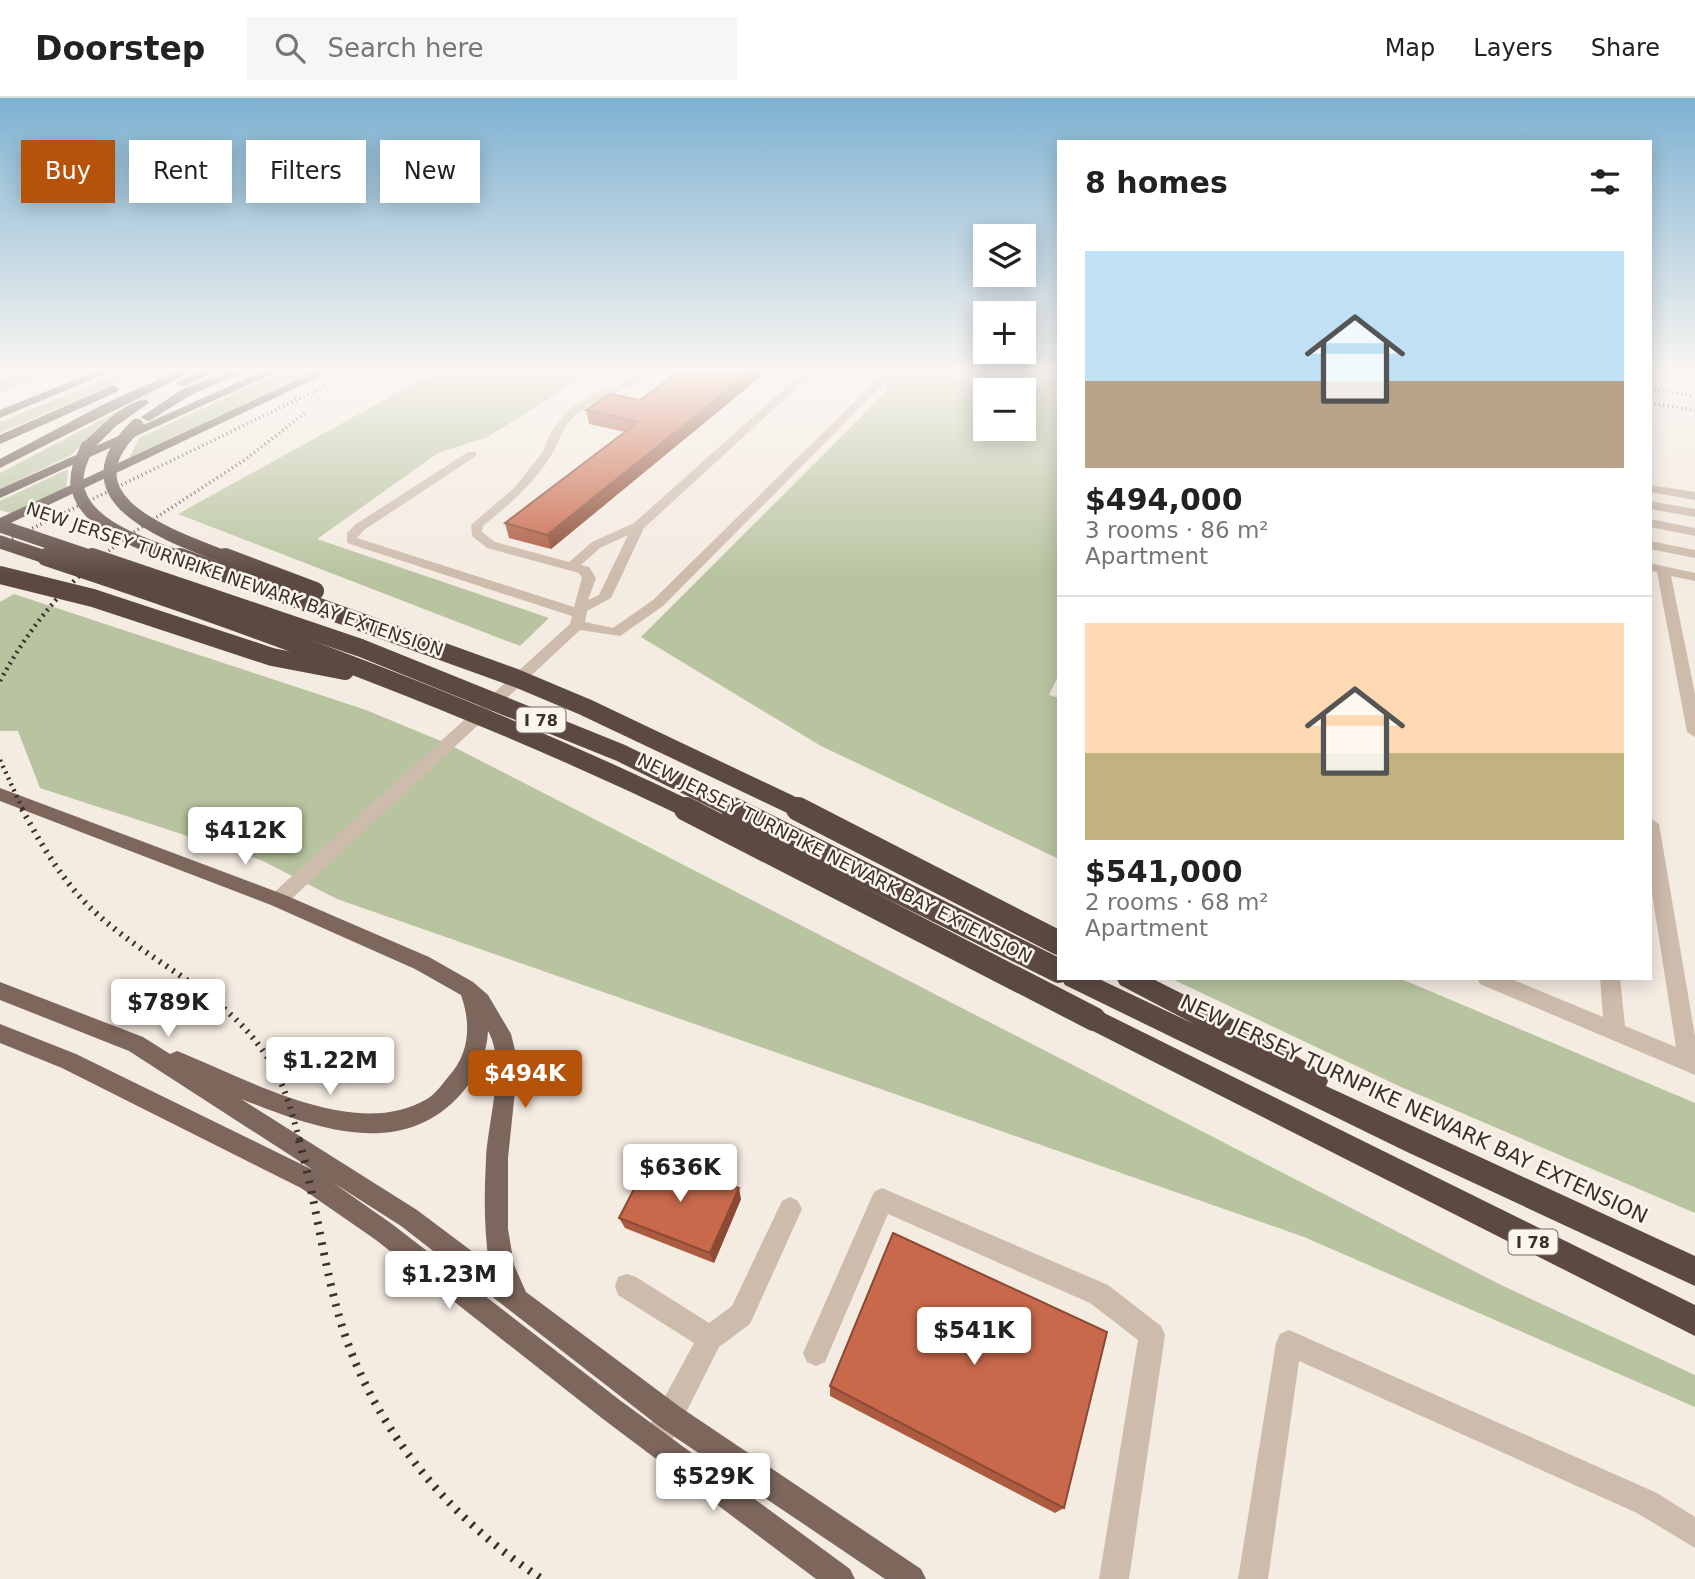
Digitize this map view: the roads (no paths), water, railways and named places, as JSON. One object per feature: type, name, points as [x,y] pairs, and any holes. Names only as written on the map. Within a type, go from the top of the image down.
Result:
[{"type":"highway","points":[[0,464],[51,437]]},
{"type":"highway","points":[[96,437],[87,447],[78,470],[78,492],[89,510],[113,529],[154,548],[516,678]]},
{"type":"highway","points":[[126,437],[115,449],[108,472],[113,492],[132,512],[212,550],[470,654],[516,678],[664,743],[809,814],[1057,942]]},
{"type":"highway","points":[[0,494],[126,437]]},
{"type":"highway","points":[[0,525],[186,437]]},
{"type":"highway","name":"NEW JERSEY TURNPIKE NEWARK BAY EXTENSION","points":[[0,525],[374,653],[621,753],[1057,970]]},
{"type":"highway","name":"NEW JERSEY TURNPIKE NEWARK BAY EXTENSION","points":[[0,541],[284,638],[402,682],[558,748],[699,815],[1094,1019],[1695,1321]]},
{"type":"highway","points":[[0,554],[65,575],[155,594]]},
{"type":"highway","points":[[0,575],[81,595],[272,657],[402,682]]},
{"type":"highway","name":"NEW JERSEY TURNPIKE NEWARK BAY EXTENSION","points":[[1077,980],[1415,1142],[1695,1271]]},
{"type":"highway","points":[[1132,980],[1239,1035],[1415,1142]]},
{"type":"main road","points":[[0,794],[278,900],[422,964],[466,988],[489,1011],[501,1034],[507,1062],[497,1158],[496,1229],[502,1266],[517,1300]]},
{"type":"main road","points":[[0,991],[318,1116],[354,1125],[391,1124],[419,1116],[440,1103],[457,1087],[469,1068],[479,1028],[477,1010],[466,988]]},
{"type":"main road","points":[[0,1033],[69,1061],[309,1180],[384,1232],[612,1410],[840,1579]]},
{"type":"main road","points":[[136,1044],[408,1218],[670,1417],[911,1579]]},
{"type":"lane","points":[[554,437],[547,453],[518,491],[477,524],[477,533],[491,545],[584,570],[589,578],[581,592],[580,615]]},
{"type":"lane","points":[[572,566],[596,545],[638,526],[737,437]]},
{"type":"lane","points":[[472,454],[360,527],[351,536],[351,540],[580,615],[615,633],[658,603],[825,437]]},
{"type":"lane","points":[[1652,476],[1695,484]]},
{"type":"lane","points":[[1652,488],[1695,496]]},
{"type":"lane","points":[[1652,505],[1695,513]]},
{"type":"lane","points":[[1652,523],[1695,532]]},
{"type":"lane","points":[[278,900],[580,615],[604,598],[617,577],[638,526]]},
{"type":"lane","points":[[1652,545],[1695,554]]},
{"type":"lane","points":[[1695,577],[1656,569],[1695,732]]},
{"type":"lane","points":[[1652,835],[1692,1064]]},
{"type":"lane","points":[[1496,980],[1525,986],[1615,1031],[1692,1064]]},
{"type":"lane","points":[[1609,980],[1615,1031]]},
{"type":"lane","points":[[816,1353],[882,1200],[1099,1294],[1152,1335],[1114,1579]]},
{"type":"lane","points":[[656,1442],[710,1338],[741,1315],[790,1209]]},
{"type":"lane","points":[[626,1286],[710,1338]]},
{"type":"lane","points":[[1253,1579],[1289,1343],[1647,1503],[1695,1534]]},
{"type":"railway","points":[[0,544],[220,437]]},
{"type":"railway","points":[[98,559],[274,437]]},
{"type":"railway","points":[[0,681],[21,645],[44,614],[100,557]]},
{"type":"railway","points":[[0,760],[23,810]]},
{"type":"railway","points":[[22,809],[54,864],[84,902],[118,932],[215,1001],[257,1042],[282,1084],[300,1142]]},
{"type":"railway","points":[[299,1140],[341,1323],[373,1400],[419,1469],[447,1500],[476,1529],[542,1579]]}]
